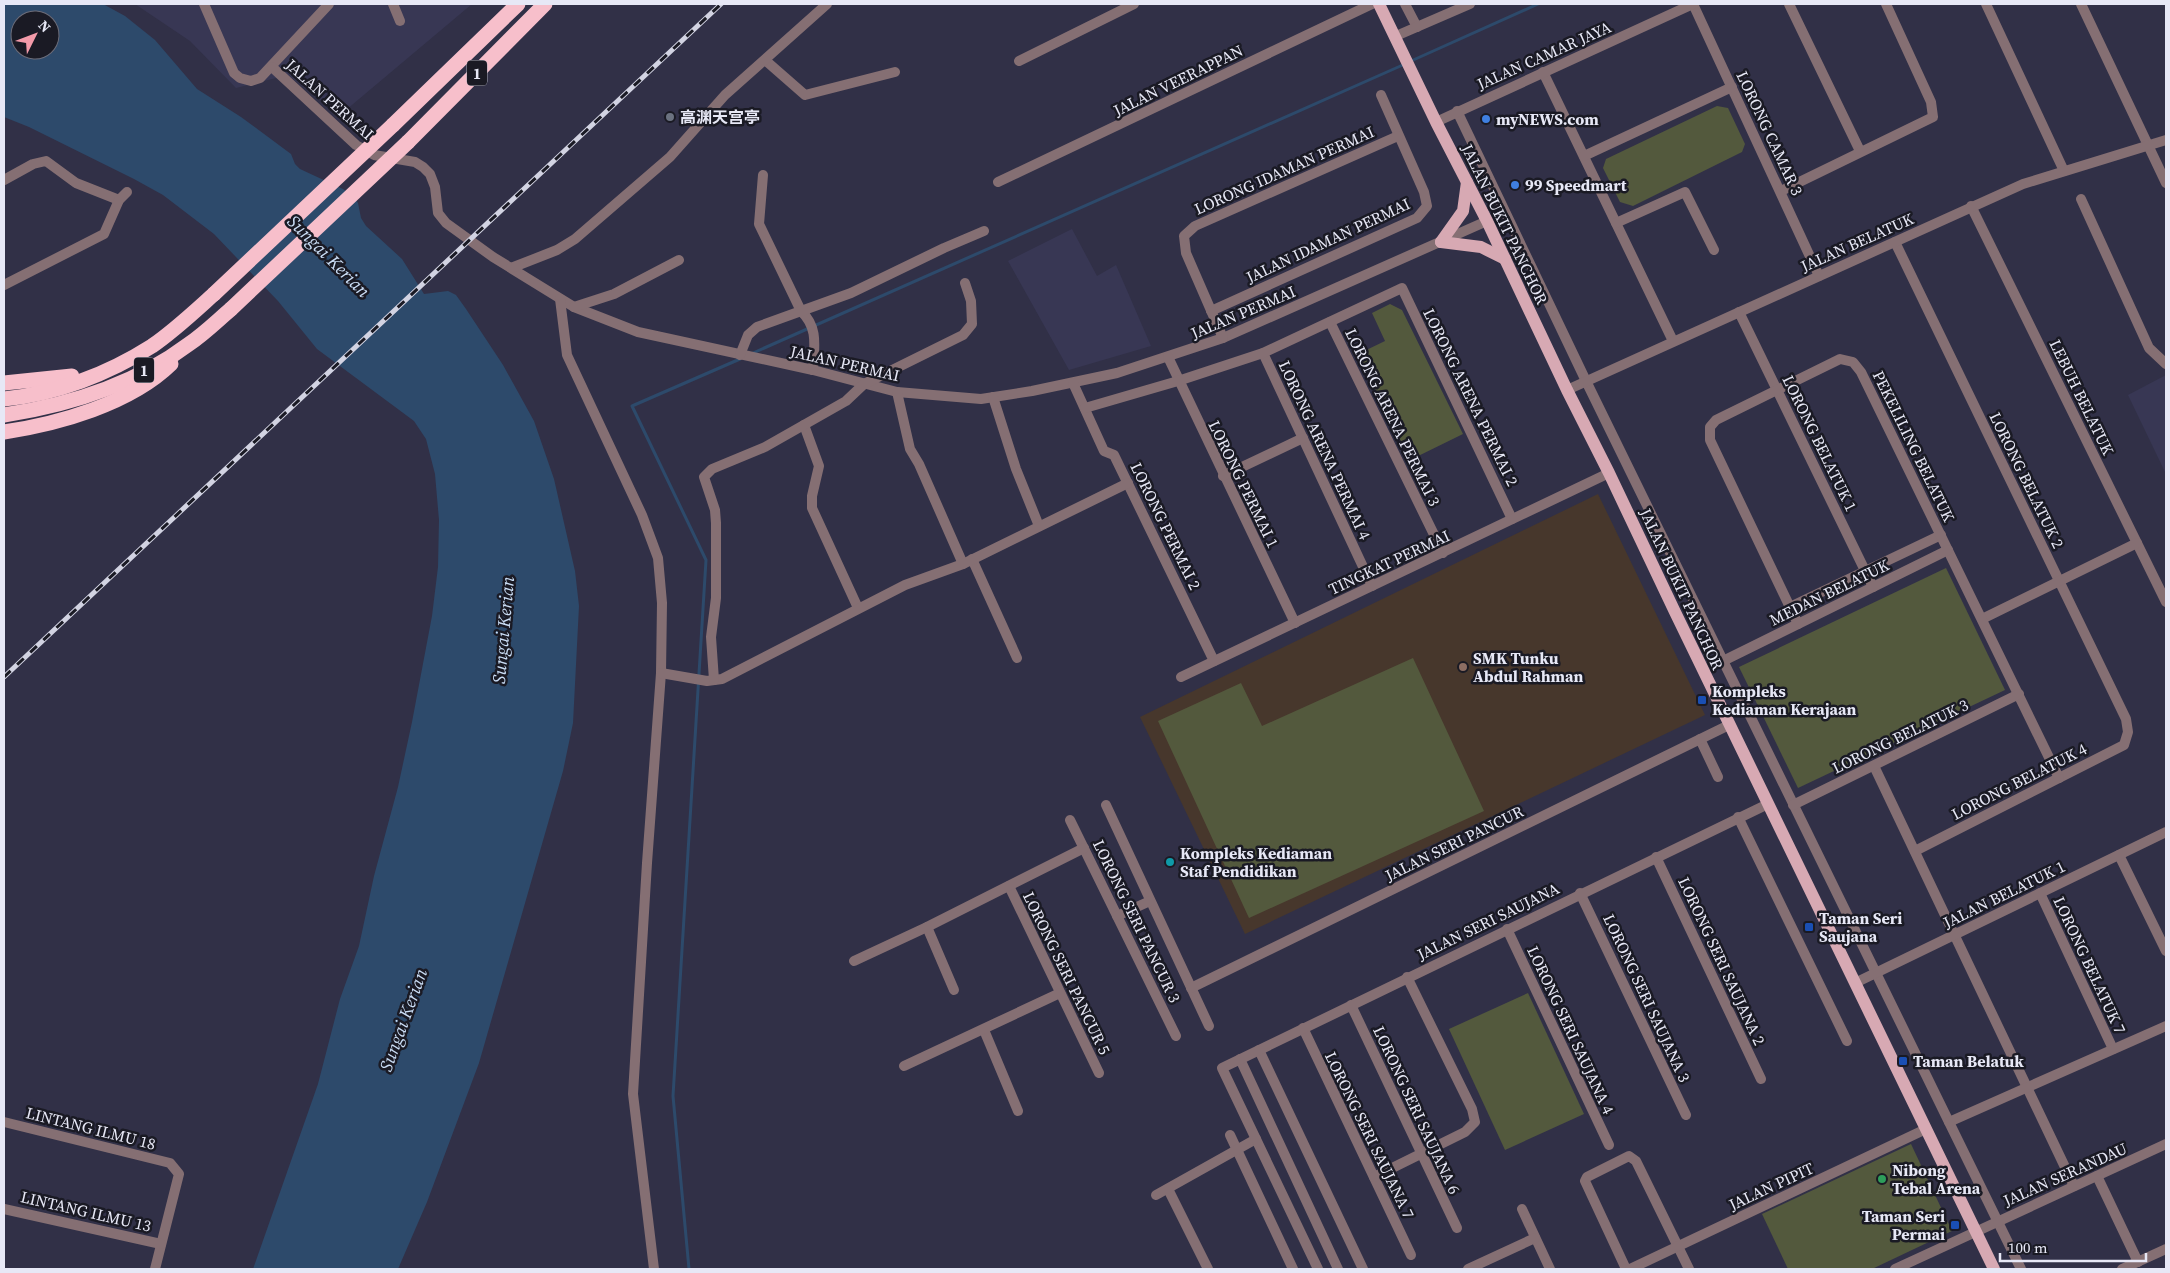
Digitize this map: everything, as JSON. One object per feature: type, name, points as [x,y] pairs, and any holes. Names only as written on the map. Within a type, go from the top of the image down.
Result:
[{"type":"highway","name":"1","points":[[4,399],[41,394],[103,371],[153,345],[214,294],[393,126],[518,4]]},
{"type":"highway","name":"1","points":[[4,416],[46,408],[108,388],[134,376],[189,345],[230,310],[408,142],[545,4]]},
{"type":"highway","points":[[4,432],[54,422],[93,409],[126,394],[168,366],[189,345]]},
{"type":"highway","points":[[4,383],[50,379],[103,371]]},
{"type":"main road","name":"JALAN BUKIT PANCHOR","points":[[1379,4],[1436,122],[1487,221],[1567,390],[1610,473],[1729,725],[1994,1269]]},
{"type":"main road","points":[[1467,182],[1463,211],[1441,242],[1481,248],[1505,259]]},
{"type":"street","points":[[204,4],[234,73],[240,78],[251,81],[260,78],[272,67],[328,4]]},
{"type":"street","points":[[392,4],[400,21]]},
{"type":"street","points":[[511,268],[558,250],[575,239],[670,157],[725,95],[827,4]]},
{"type":"street","points":[[1019,61],[1134,4]]},
{"type":"street","name":"JALAN VEERAPPAN","points":[[998,182],[1372,4]]},
{"type":"street","points":[[1405,4],[1417,27]]},
{"type":"street","points":[[1396,36],[1470,4]]},
{"type":"street","name":"JALAN CAMAR JAYA","points":[[1436,122],[1693,4]]},
{"type":"street","name":"LORONG CAMAR 3","points":[[1693,4],[1819,276]]},
{"type":"street","points":[[1790,4],[1860,151]]},
{"type":"street","points":[[1781,191],[1933,117],[1931,102],[1886,4]]},
{"type":"street","points":[[1986,4],[2064,171]]},
{"type":"street","points":[[2081,4],[2150,145],[2166,183]]},
{"type":"street","points":[[765,60],[804,95],[895,72]]},
{"type":"street","name":"JALAN PERMAI","points":[[272,67],[356,145],[374,155],[415,162],[423,167],[430,174],[435,187],[436,204],[440,217],[511,268],[574,307],[638,332],[813,370],[896,392],[981,399],[1073,383],[1117,373],[1223,338],[1487,221]]},
{"type":"street","points":[[1543,72],[1673,341]]},
{"type":"street","points":[[1584,156],[1732,87]]},
{"type":"street","name":"JALAN IDAMAN PERMAI","points":[[1211,311],[1417,218],[1427,206],[1424,192],[1381,95]]},
{"type":"street","name":"JALAN BUKIT PANCHOR","points":[[1457,111],[1586,381],[2021,1269]]},
{"type":"street","name":"LORONG IDAMAN PERMAI","points":[[1211,311],[1186,253],[1184,236],[1195,226],[1398,136]]},
{"type":"street","name":"JALAN BELATUK","points":[[1567,390],[2022,184],[2166,140]]},
{"type":"street","points":[[4,180],[34,164],[46,161],[76,182],[123,196],[104,234],[4,285]]},
{"type":"street","points":[[763,175],[759,224],[801,311],[811,320],[813,332],[813,370]]},
{"type":"street","points":[[1616,223],[1685,192],[1714,250]]},
{"type":"street","points":[[2081,199],[2149,348],[2166,364]]},
{"type":"street","name":"LEBUH BELATUK","points":[[1971,206],[2166,602]]},
{"type":"street","points":[[740,355],[748,335],[757,327],[851,293],[984,231]]},
{"type":"street","name":"LORONG BELATUK 2","points":[[1895,242],[2126,719],[2128,732]]},
{"type":"street","points":[[574,307],[614,294],[679,260]]},
{"type":"street","points":[[710,681],[711,637],[716,598],[716,523],[715,510],[704,477],[712,469],[765,446],[804,425],[815,416],[846,400],[864,384],[963,335],[972,324],[971,301],[965,283]]},
{"type":"street","name":"LORONG ARENA PERMAI 2","points":[[1330,322],[1402,288],[1512,519]]},
{"type":"street","points":[[560,299],[567,355],[642,515],[658,558],[666,675],[647,863],[633,1094],[654,1269]]},
{"type":"street","points":[[1211,311],[1223,338]]},
{"type":"street","name":"LORONG BELATUK 1","points":[[1739,312],[1873,587]]},
{"type":"street","points":[[1084,408],[1178,382],[1263,353],[1330,322]]},
{"type":"street","name":"LORONG ARENA PERMAI 3","points":[[1330,322],[1443,553]]},
{"type":"street","name":"LORONG ARENA PERMAI 4","points":[[1263,353],[1372,586]]},
{"type":"street","name":"LORONG PERMAI 1","points":[[1168,357],[1178,382],[1295,623]]},
{"type":"street","name":"PEKELILING BELATUK","points":[[1798,624],[1710,440],[1710,427],[1716,420],[1840,359],[1852,362],[1861,372],[2059,778]]},
{"type":"street","name":"LORONG PERMAI 2","points":[[1073,383],[1104,451],[1114,454],[1214,661]]},
{"type":"street","points":[[896,392],[910,449],[920,464],[967,562],[1017,658]]},
{"type":"street","points":[[993,397],[1016,469],[1039,526]]},
{"type":"street","points":[[804,425],[819,466],[812,496],[812,508],[858,608]]},
{"type":"street","points":[[1224,476],[1303,438]]},
{"type":"street","name":"TINGKAT PERMAI","points":[[1181,677],[1610,473]]},
{"type":"street","points":[[666,675],[710,681],[722,679],[905,585],[967,562],[1128,483]]},
{"type":"street","name":"MEDAN BELATUK","points":[[1790,607],[1941,535]]},
{"type":"street","points":[[1982,619],[2138,543]]},
{"type":"street","name":"MEDAN BELATUK","points":[[1723,661],[1948,550]]},
{"type":"street","name":"LORONG BELATUK 3","points":[[1793,805],[2019,694]]},
{"type":"street","name":"JALAN SERI PANCUR","points":[[1192,988],[1729,725]]},
{"type":"street","name":"LORONG BELATUK 4","points":[[1915,851],[2124,745],[2128,732]]},
{"type":"street","points":[[1700,739],[1718,777]]},
{"type":"street","points":[[1874,766],[2074,1186]]},
{"type":"street","name":"JALAN SERI SAUJANA","points":[[1256,1139],[1222,1068],[1507,928],[1768,804]]},
{"type":"street","points":[[1106,805],[1209,1026]]},
{"type":"street","points":[[1738,817],[1847,1041]]},
{"type":"street","name":"LORONG SERI PANCUR 3","points":[[1070,820],[1176,1036]]},
{"type":"street","name":"JALAN BELATUK 1","points":[[1855,983],[2166,832]]},
{"type":"street","points":[[854,961],[927,927],[1084,848]]},
{"type":"street","points":[[2119,855],[2166,952]]},
{"type":"street","name":"LORONG SERI SAUJANA 2","points":[[1656,857],[1762,1079]]},
{"type":"street","name":"LORONG SERI PANCUR 5","points":[[1009,886],[1099,1073]]},
{"type":"street","name":"LORONG SERI SAUJANA 3","points":[[1580,893],[1686,1115]]},
{"type":"street","name":"LORONG BELATUK 7","points":[[2040,893],[2113,1049]]},
{"type":"street","points":[[1117,916],[1150,900]]},
{"type":"street","points":[[927,927],[954,990]]},
{"type":"street","name":"LORONG SERI SAUJANA 4","points":[[1507,928],[1609,1145]]},
{"type":"street","points":[[1374,1177],[1465,1132],[1475,1122],[1472,1109],[1407,977]]},
{"type":"street","points":[[904,1066],[1060,993]]},
{"type":"street","name":"LORONG SERI SAUJANA 6","points":[[1351,1005],[1457,1228]]},
{"type":"street","points":[[1949,1122],[2166,1026]]},
{"type":"street","name":"LORONG SERI SAUJANA 7","points":[[1303,1028],[1411,1255]]},
{"type":"street","points":[[984,1030],[1018,1111]]},
{"type":"street","points":[[1259,1050],[1363,1269]]},
{"type":"street","points":[[1240,1059],[1338,1269]]},
{"type":"street","name":"LINTANG ILMU 18","points":[[4,1122],[170,1163],[179,1174],[161,1244]]},
{"type":"street","name":"JALAN PIPIT","points":[[1630,1269],[1926,1129]]},
{"type":"street","points":[[1230,1135],[1293,1269]]},
{"type":"street","points":[[1156,1195],[1256,1139],[1318,1269]]},
{"type":"street","name":"JALAN SERANDAU","points":[[1895,1269],[2166,1144]]},
{"type":"street","points":[[1626,1269],[1585,1184],[1587,1176],[1629,1156],[1636,1161],[1689,1269]]},
{"type":"street","points":[[2097,1176],[2138,1262]]},
{"type":"street","points":[[1168,1189],[1208,1269]]},
{"type":"street","name":"LINTANG ILMU 13","points":[[4,1208],[161,1244]]},
{"type":"street","points":[[1522,1209],[1550,1269]]},
{"type":"street","points":[[1468,1269],[1535,1238]]},
{"type":"street","points":[[155,1269],[161,1244]]},
{"type":"street","points":[[2122,1269],[2166,1249]]},
{"type":"shaded area","points":[[135,4],[472,4],[340,115],[288,75],[236,88],[190,41]]},
{"type":"shaded area","points":[[1072,229],[1097,276],[1116,265],[1151,346],[1069,370],[1008,261]]},
{"type":"shaded area","points":[[2166,375],[2166,474],[2128,395]]},
{"type":"shaded area","name":"SMK Tunku Abdul Rahman","points":[[1598,494],[1705,715],[1245,934],[1140,717]]},
{"type":"green space","points":[[1717,106],[1728,108],[1745,144],[1742,152],[1633,206],[1620,202],[1603,168],[1606,159]]},
{"type":"green space","points":[[1390,304],[1402,310],[1463,434],[1410,460],[1358,354],[1385,341],[1372,313]]},
{"type":"green space","points":[[1946,568],[2005,690],[1798,788],[1739,667]]},
{"type":"green space","points":[[1413,658],[1484,811],[1249,918],[1158,721],[1241,683],[1262,726]]},
{"type":"green space","points":[[1528,993],[1584,1114],[1505,1150],[1449,1029]]},
{"type":"green space","name":"Nibong Tebal Arena","points":[[1911,1144],[1952,1231],[1872,1269],[1788,1269],[1762,1214]]},
{"type":"water","name":"Sungai Kerian","points":[[4,4],[103,4],[125,16],[155,40],[197,89],[241,117],[291,154],[295,164],[300,169],[343,189],[354,197],[358,203],[361,218],[366,226],[402,259],[424,294],[448,291],[456,295],[503,365],[534,421],[554,479],[575,571],[579,606],[573,723],[563,771],[479,1063],[427,1202],[398,1269],[253,1269],[318,1084],[340,999],[359,946],[374,876],[398,787],[412,722],[432,616],[438,567],[439,520],[435,474],[426,439],[414,421],[317,349],[278,301],[214,234],[163,195],[29,127],[4,117]]},
{"type":"waterway","points":[[1411,61],[1538,4]]},
{"type":"waterway","points":[[753,353],[1405,64]]},
{"type":"waterway","points":[[689,1269],[673,1096],[706,560],[632,406],[740,359]]},
{"type":"railway","points":[[4,677],[721,4]]},
{"type":"place","name":"高渊天宫亭","points":[[670,117]]},
{"type":"place","name":"myNEWS.com","points":[[1486,119]]},
{"type":"place","name":"99 Speedmart","points":[[1515,185]]},
{"type":"place","name":"SMK Tunku Abdul Rahman","points":[[1463,667]]},
{"type":"place","name":"Kompleks Kediaman Kerajaan","points":[[1702,700]]},
{"type":"place","name":"Kompleks Kediaman Staf Pendidikan","points":[[1170,862]]},
{"type":"place","name":"Taman Seri Saujana","points":[[1809,927]]},
{"type":"place","name":"Taman Belatuk","points":[[1903,1061]]},
{"type":"place","name":"Nibong Tebal Arena","points":[[1882,1179]]},
{"type":"place","name":"Taman Seri Permai","points":[[1955,1225]]}]
